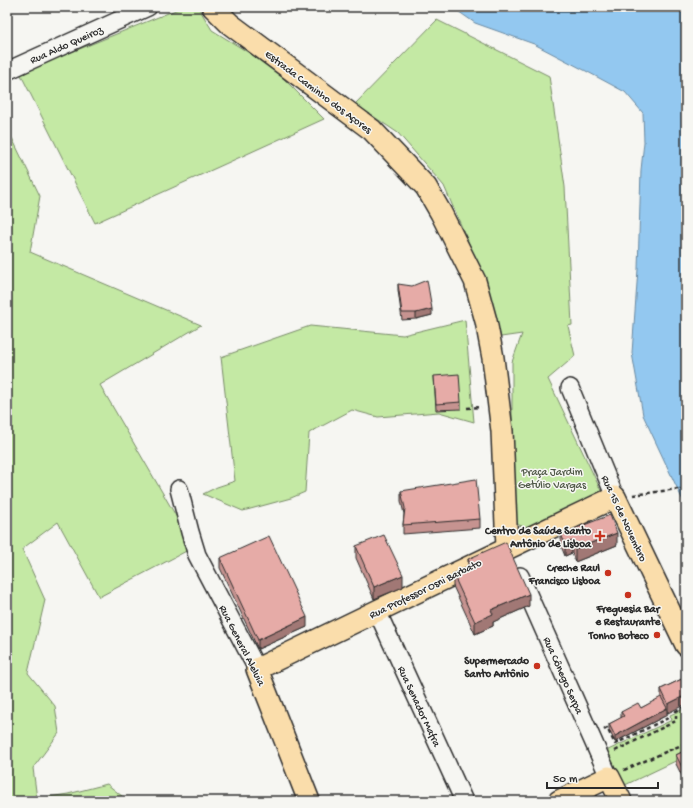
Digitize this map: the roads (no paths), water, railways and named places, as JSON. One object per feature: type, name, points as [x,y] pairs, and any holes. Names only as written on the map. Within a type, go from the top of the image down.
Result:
[{"type":"main road","name":"Estrada Caminho dos Açores","points":[[213,7],[230,24],[372,130],[426,188],[441,213],[475,281],[486,321],[502,431],[507,548]]},
{"type":"main road","name":"Rua Professor Osni Barbato","points":[[257,669],[614,497]]},
{"type":"main road","name":"Rua 15 de Novembro","points":[[614,497],[686,645]]},
{"type":"main road","name":"Rua General Aleluia","points":[[257,669],[309,801]]},
{"type":"main road","points":[[560,801],[609,777]]},
{"type":"main road","name":"Rua Cônego Serpa","points":[[609,777],[621,801]]},
{"type":"street","name":"Rua Aldo Queiroz","points":[[7,71],[148,7]]},
{"type":"street","name":"Rua 15 de Novembro","points":[[570,388],[614,497]]},
{"type":"street","name":"Rua General Aleluia","points":[[179,489],[197,555],[257,669]]},
{"type":"street","name":"Rua Cônego Serpa","points":[[507,548],[609,777]]},
{"type":"street","name":"Rua Senador Mafra","points":[[376,611],[464,801]]},
{"type":"water","points":[[452,7],[686,7],[686,507],[643,415],[632,353],[638,269],[641,170],[644,142],[643,113],[625,92],[534,44],[475,23]]},
{"type":"place","name":"Centro de Saúde Santo Antônio de Lisboa","points":[[600,536]]},
{"type":"place","name":"Creche Raul Francisco Lisboa","points":[[608,573]]},
{"type":"place","name":"Freguesia Bar e Restaurante","points":[[628,595]]},
{"type":"place","name":"Tonho Boteco","points":[[657,635]]},
{"type":"place","name":"Supermercado Santo Antônio","points":[[537,666]]},
{"type":"park label","name":"Praça Jardim Getúlio Vargas","points":[[552,477]]}]
